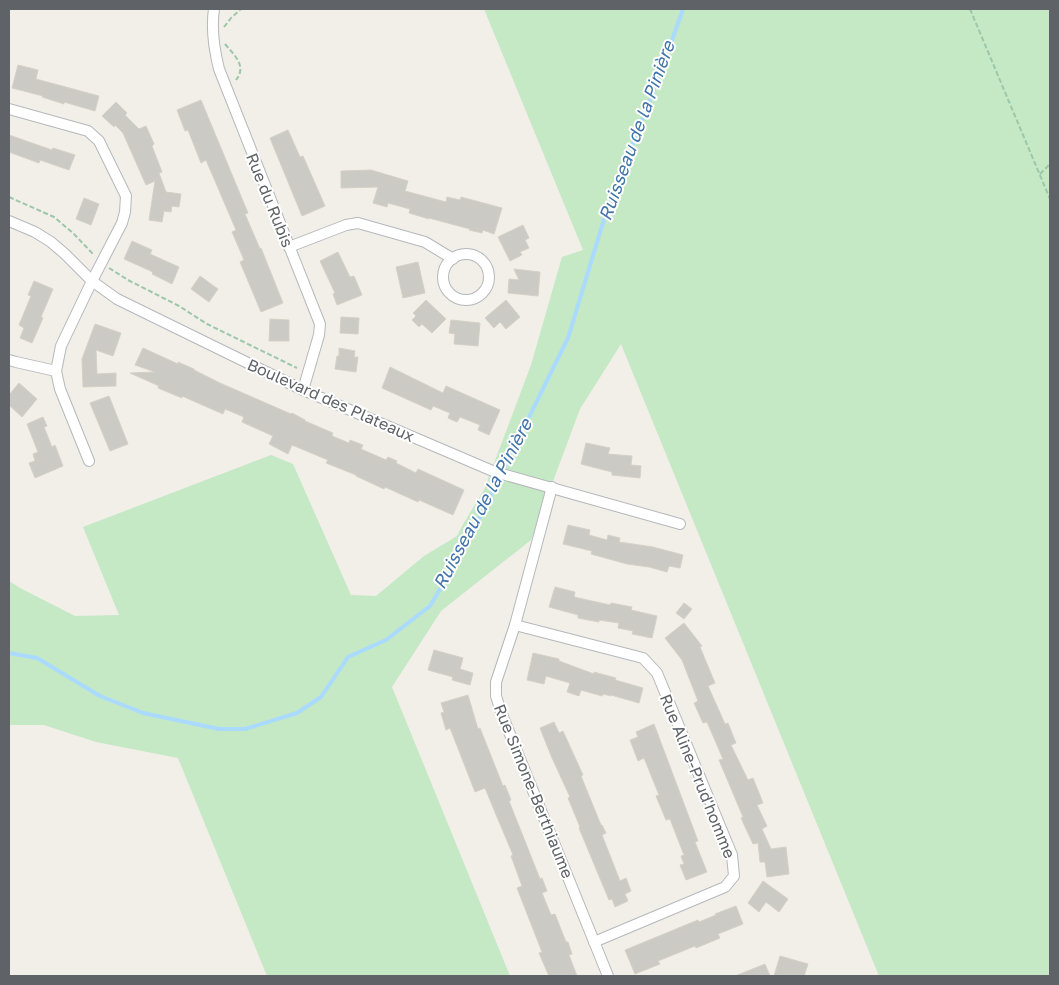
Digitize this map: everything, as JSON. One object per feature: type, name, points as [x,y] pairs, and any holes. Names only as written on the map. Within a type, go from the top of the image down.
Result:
[{"type":"street","name":"Rue du Rubis","points":[[214,9],[212,34],[219,69],[320,324],[319,335],[303,390]]},
{"type":"street","points":[[9,109],[88,131],[99,141],[126,196],[122,223],[61,346],[56,371],[60,389],[88,461]]},
{"type":"street","name":"Boulevard des Plateaux","points":[[9,222],[35,232],[51,242],[66,254],[92,281],[117,299],[303,390],[495,472],[680,524]]},
{"type":"street","points":[[289,247],[346,225],[358,223],[424,242],[453,259]]},
{"type":"street","points":[[468,254],[476,256],[487,267],[489,282],[486,290],[481,295],[467,300],[460,299],[448,291],[443,278],[444,270],[453,259],[460,255],[468,254]]},
{"type":"street","points":[[9,360],[56,371]]},
{"type":"street","name":"Rue Simone-Berthiaume","points":[[552,487],[515,625],[496,682],[496,696],[608,976]]},
{"type":"street","name":"Rue Aline-Prud'homme","points":[[515,625],[643,658],[657,673],[732,855],[734,876],[725,887],[594,942]]},
{"type":"path","points":[[224,27],[241,9]]},
{"type":"path","points":[[970,9],[1050,198]]},
{"type":"path","points":[[225,44],[237,59],[241,73],[237,79],[226,87]]},
{"type":"path","points":[[1040,174],[1050,164]]},
{"type":"path","points":[[9,197],[54,217],[73,233],[101,262],[128,280],[179,306],[207,324],[308,373]]},
{"type":"green space","points":[[484,9],[1050,9],[1050,976],[879,976],[621,344],[580,409],[531,540],[441,611],[392,687],[510,976],[267,976],[178,758],[96,742],[44,725],[9,725],[9,581],[75,616],[119,615],[83,527],[271,455],[293,464],[351,595],[376,596],[424,556],[457,536],[484,490],[531,365],[562,257],[583,250]]},
{"type":"building","points":[[18,65],[38,70],[36,79],[99,96],[95,111],[64,102],[64,104],[12,88]]},
{"type":"building","points":[[201,100],[248,213],[245,214],[283,303],[261,312],[240,262],[244,260],[232,232],[236,230],[206,160],[201,163],[188,130],[185,131],[177,110]]},
{"type":"building","points":[[116,102],[127,113],[125,115],[139,129],[146,126],[154,144],[152,146],[162,172],[159,173],[166,192],[181,194],[179,207],[172,206],[171,212],[164,211],[162,222],[149,220],[155,181],[146,185],[123,133],[102,116]]},
{"type":"building","points":[[288,130],[300,157],[303,156],[325,206],[302,216],[270,138]]},
{"type":"building","points":[[9,135],[52,150],[53,148],[75,155],[69,170],[40,160],[39,163],[9,152]]},
{"type":"building","points":[[371,170],[408,181],[405,191],[446,202],[447,197],[460,200],[461,197],[502,208],[494,234],[483,230],[482,233],[469,230],[429,219],[409,213],[410,209],[388,203],[387,207],[373,203],[378,187],[341,188],[341,171]]},
{"type":"building","points":[[84,198],[99,204],[91,225],[76,219]]},
{"type":"building","points":[[523,225],[529,238],[525,240],[529,248],[520,252],[522,255],[510,261],[498,237]]},
{"type":"building","points":[[132,241],[152,250],[150,254],[179,267],[172,284],[152,274],[153,272],[124,259]]},
{"type":"building","points":[[338,252],[350,277],[354,276],[362,295],[337,305],[333,294],[335,293],[320,261]]},
{"type":"building","points":[[418,262],[425,293],[403,298],[396,267]]},
{"type":"building","points":[[514,269],[540,272],[538,296],[508,293],[509,279],[519,280]]},
{"type":"building","points":[[200,276],[218,289],[209,302],[191,289]]},
{"type":"building","points":[[34,281],[53,289],[32,343],[20,338],[24,328],[19,325],[31,296],[28,295]]},
{"type":"building","points":[[426,300],[446,319],[432,333],[422,324],[419,327],[412,320],[416,316],[413,313]]},
{"type":"building","points":[[506,300],[520,317],[506,329],[500,322],[494,328],[485,318]]},
{"type":"building","points":[[341,317],[359,318],[358,334],[340,333]]},
{"type":"building","points":[[270,319],[289,320],[289,341],[269,341]]},
{"type":"building","points":[[451,320],[480,323],[478,346],[454,344],[455,334],[449,333]]},
{"type":"building","points":[[95,324],[121,333],[113,356],[96,350],[97,374],[116,373],[116,386],[83,387],[82,359]]},
{"type":"building","points":[[143,348],[292,413],[333,433],[332,436],[349,443],[350,440],[363,445],[361,449],[386,460],[388,457],[416,473],[418,469],[464,490],[453,515],[385,487],[384,489],[326,463],[328,460],[292,445],[288,454],[269,444],[273,436],[242,422],[244,417],[225,409],[223,414],[158,388],[159,386],[130,373],[155,372],[135,365]]},
{"type":"building","points":[[339,348],[355,351],[354,357],[358,357],[356,372],[335,369]]},
{"type":"building","points":[[390,367],[443,393],[446,386],[500,410],[489,435],[478,430],[480,425],[460,417],[457,422],[448,418],[450,413],[433,406],[431,410],[382,388]]},
{"type":"building","points":[[19,383],[37,399],[22,417],[9,405],[9,395]]},
{"type":"building","points":[[109,396],[128,444],[110,451],[90,403]]},
{"type":"building","points":[[43,417],[47,426],[44,427],[52,447],[55,445],[63,466],[35,478],[29,463],[35,461],[33,454],[38,452],[27,424]]},
{"type":"building","points":[[586,443],[610,448],[608,454],[632,456],[631,465],[641,466],[640,478],[612,475],[612,472],[581,464]]},
{"type":"building","points":[[568,525],[590,530],[589,535],[607,540],[608,535],[620,538],[619,542],[653,547],[683,555],[680,568],[669,566],[667,572],[627,564],[591,554],[592,551],[563,544]]},
{"type":"building","points":[[555,587],[575,592],[574,597],[610,605],[611,603],[632,607],[631,610],[657,616],[652,638],[632,634],[633,631],[618,628],[619,623],[578,618],[578,615],[549,607]]},
{"type":"building","points":[[684,603],[692,609],[684,619],[676,613]]},
{"type":"building","points":[[684,623],[702,646],[700,647],[715,683],[708,686],[725,724],[728,723],[736,743],[731,745],[748,780],[753,778],[763,803],[757,805],[767,826],[762,829],[771,849],[786,847],[789,874],[767,877],[765,862],[760,862],[758,843],[753,844],[719,760],[723,759],[707,722],[703,723],[694,703],[698,701],[682,660],[665,638]]},
{"type":"building","points":[[434,650],[463,658],[460,669],[473,673],[470,685],[452,680],[453,677],[428,670]]},
{"type":"building","points":[[533,653],[559,659],[559,661],[594,674],[594,672],[616,678],[615,680],[643,688],[639,703],[611,695],[603,694],[602,696],[581,690],[579,696],[567,692],[570,683],[546,676],[544,684],[527,680]]},
{"type":"building","points":[[468,695],[478,729],[480,728],[503,786],[505,785],[511,800],[509,801],[540,879],[542,878],[547,891],[542,893],[551,915],[555,914],[566,942],[568,942],[572,954],[569,955],[577,976],[549,976],[539,953],[542,952],[517,888],[522,886],[511,856],[513,855],[485,788],[475,792],[450,728],[446,730],[441,713],[444,712],[441,703]]},
{"type":"building","points":[[554,722],[559,733],[563,731],[583,775],[581,776],[606,833],[602,835],[620,881],[626,878],[631,891],[625,894],[628,901],[615,907],[612,899],[609,900],[579,828],[568,798],[570,797],[540,728]]},
{"type":"building","points":[[654,724],[698,841],[695,842],[707,872],[686,880],[680,865],[684,864],[681,856],[684,855],[670,819],[666,820],[656,796],[659,795],[644,758],[638,761],[630,740],[638,737],[636,732]]},
{"type":"building","points":[[763,881],[788,899],[779,912],[766,902],[759,912],[748,903]]},
{"type":"building","points":[[736,906],[743,924],[718,934],[720,938],[658,961],[660,964],[635,974],[625,950]]},
{"type":"building","points":[[780,956],[808,964],[804,976],[774,976]]},
{"type":"building","points":[[765,964],[770,976],[735,976]]},
{"type":"waterway","name":"Ruisseau de la Pinière","points":[[9,653],[37,658],[100,696],[143,713],[219,729],[245,729],[297,713],[321,697],[348,657],[386,640],[430,606],[466,545],[568,338],[605,216],[683,9]]}]
